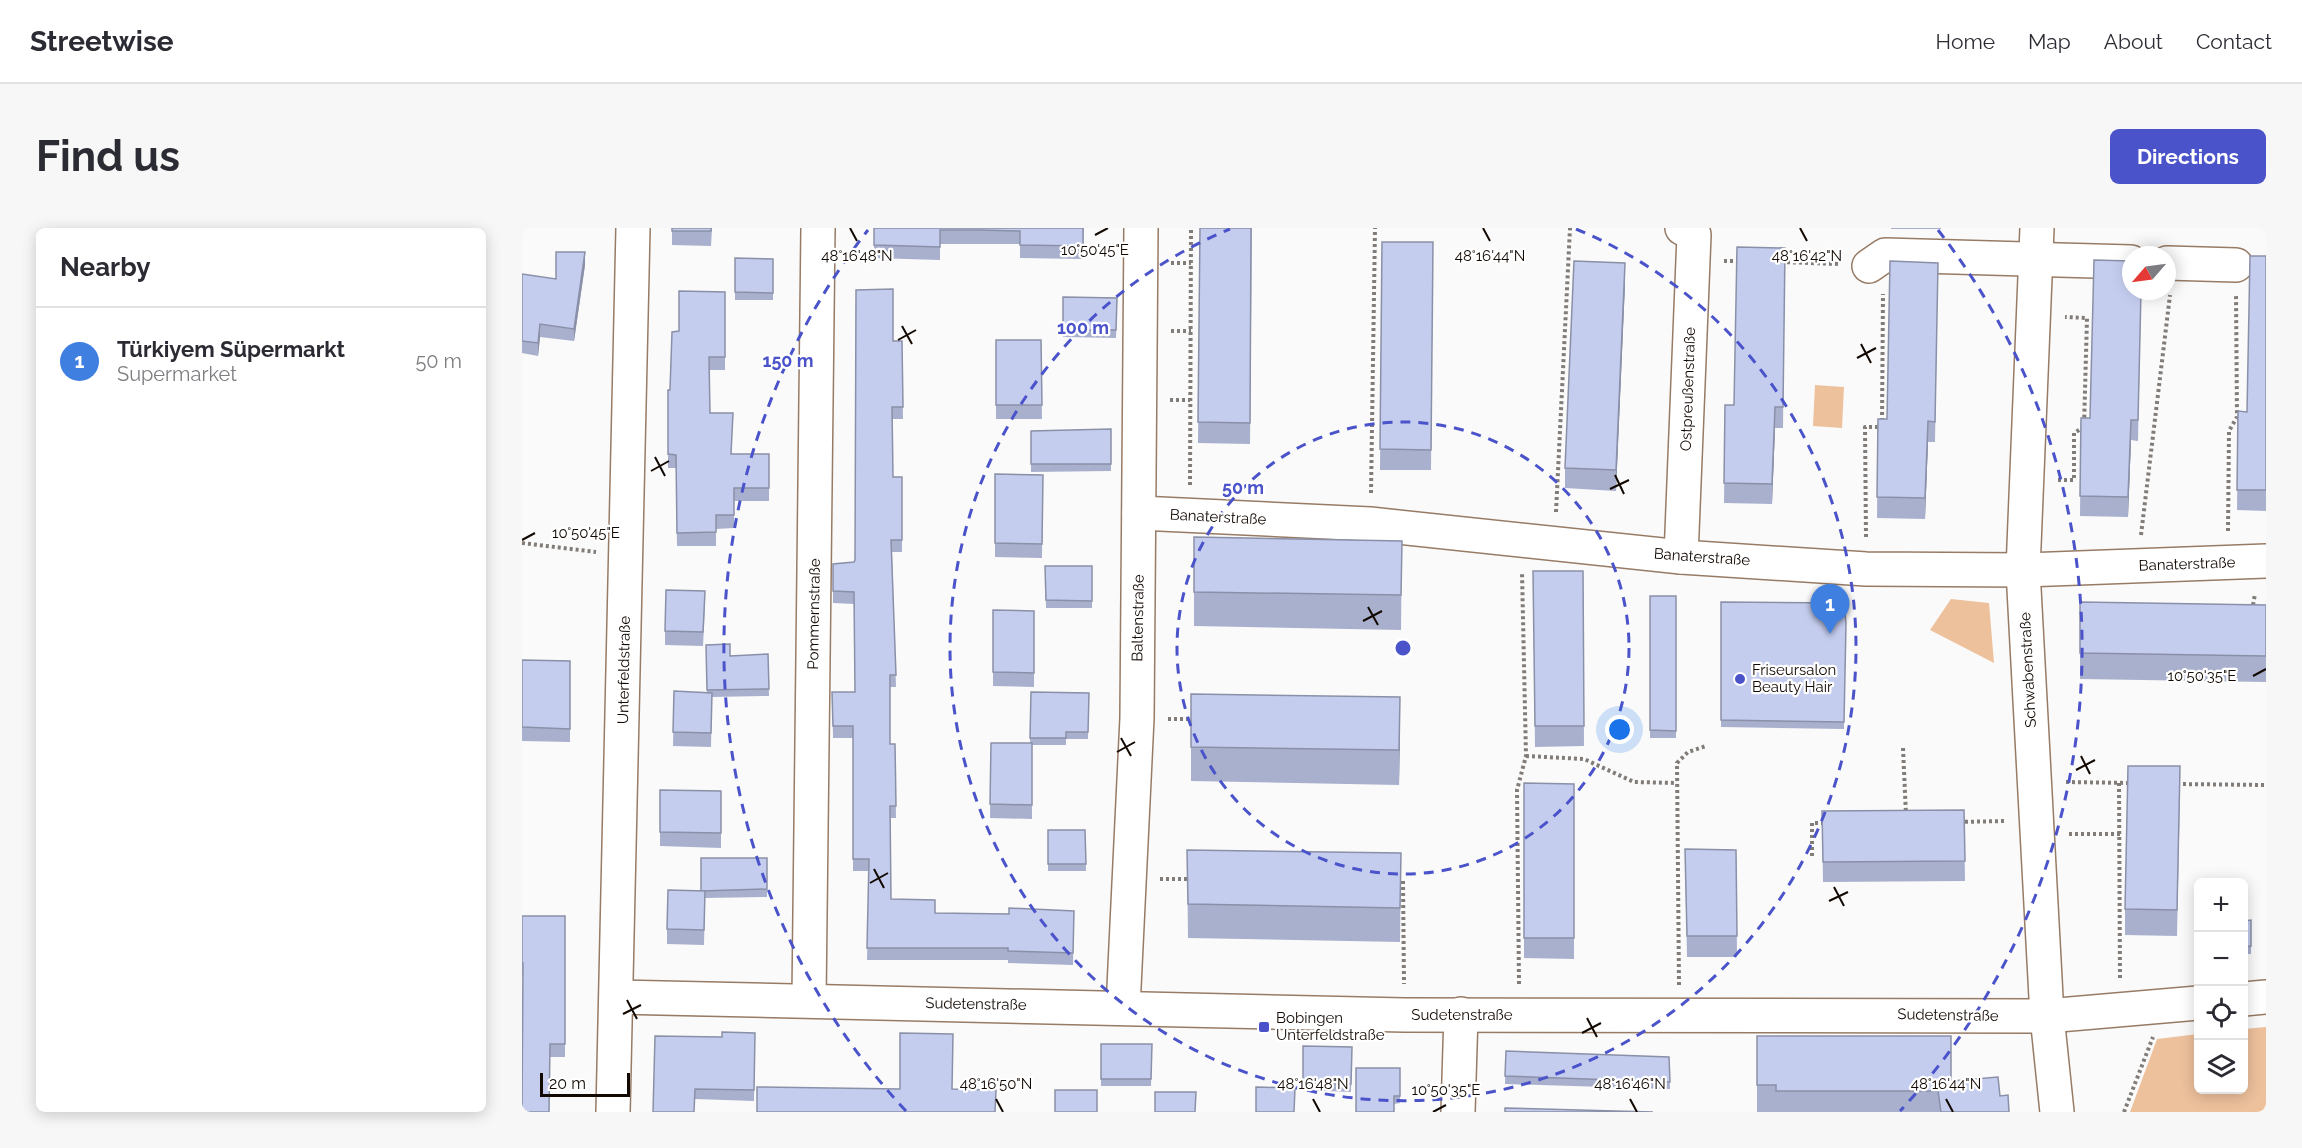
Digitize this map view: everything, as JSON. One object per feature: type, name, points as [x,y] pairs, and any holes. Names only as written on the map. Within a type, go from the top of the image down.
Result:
[{"type":"street","name":"Unterfeldstraße","points":[[613,1112],[633,228]]},
{"type":"street","name":"Pommernstraße","points":[[809,1000],[818,228]]},
{"type":"street","name":"Baltenstraße","points":[[1122,1008],[1137,718],[1141,228]]},
{"type":"street","name":"Ostpreußenstraße","points":[[1681,556],[1694,235],[1682,228]]},
{"type":"street","points":[[1880,259],[2036,244],[2122,260]]},
{"type":"street","name":"Schwabenstraße","points":[[2036,244],[2023,570],[2047,1016],[2057,1112]]},
{"type":"street","points":[[2176,263],[2236,262]]},
{"type":"street","name":"Banaterstraße","points":[[1139,513],[1370,524],[1555,545],[1866,569],[2023,570],[2266,561]]},
{"type":"street","name":"Sudetenstraße","points":[[617,997],[1404,1015],[2047,1016],[2194,1004]]},
{"type":"street","points":[[2248,999],[2266,997]]},
{"type":"street","points":[[1458,1112],[1461,1014]]},
{"type":"path","points":[[1189,515],[1191,228]]},
{"type":"path","points":[[1370,524],[1376,228]]},
{"type":"path","points":[[1555,545],[1570,228]]},
{"type":"path","points":[[1773,262],[1880,259],[1882,428],[1865,427],[1866,569]]},
{"type":"path","points":[[1693,260],[1750,261]]},
{"type":"path","points":[[2228,562],[2229,431],[2237,417],[2236,262]]},
{"type":"path","points":[[2137,566],[2166,300]]},
{"type":"path","points":[[2027,480],[2074,480],[2074,433],[2084,427],[2086,318],[2033,317]]},
{"type":"path","points":[[1519,1014],[1518,790],[1526,756],[1521,541]]},
{"type":"path","points":[[522,543],[626,555]]},
{"type":"path","points":[[1137,718],[1196,719]]},
{"type":"path","points":[[1679,1015],[1677,763],[1681,757],[1706,746]]},
{"type":"path","points":[[1903,748],[1906,822]]},
{"type":"path","points":[[1526,756],[1584,759],[1634,782],[1677,783]]},
{"type":"path","points":[[2033,781],[2142,783]]},
{"type":"path","points":[[2120,783],[2120,1010]]},
{"type":"path","points":[[2176,783],[2266,785]]},
{"type":"path","points":[[1812,856],[1812,823],[1835,822]]},
{"type":"path","points":[[1953,822],[2120,834]]},
{"type":"path","points":[[1130,879],[1201,879]]},
{"type":"path","points":[[1392,881],[1403,881],[1404,1015]]},
{"type":"path","points":[[2124,1112],[2152,1038],[2153,1008]]},
{"type":"shaded area","points":[[1815,385],[1844,387],[1842,428],[1813,426]]},
{"type":"shaded area","points":[[1951,599],[1989,603],[1994,663],[1930,630]]},
{"type":"shaded area","points":[[2266,1027],[2266,1112],[2130,1112],[2157,1039],[2194,1034],[2194,1094],[2248,1094],[2248,1029]]},
{"type":"building","points":[[672,228],[711,228],[711,231],[672,231]]},
{"type":"building","points":[[874,228],[1083,228],[1083,246],[1020,245],[1020,231],[979,230],[940,230],[940,247],[874,245]]},
{"type":"building","points":[[1200,228],[1251,228],[1250,423],[1198,422]]},
{"type":"building","points":[[1382,242],[1433,242],[1431,450],[1380,449]]},
{"type":"building","points":[[1737,247],[1785,248],[1783,407],[1775,407],[1772,484],[1724,483],[1725,405],[1734,405]]},
{"type":"building","points":[[556,252],[585,252],[574,329],[540,324],[538,343],[522,341],[522,274],[556,279]]},
{"type":"building","points":[[2250,256],[2266,256],[2266,490],[2237,490],[2238,411],[2247,412]]},
{"type":"building","points":[[735,258],[773,259],[773,293],[735,292]]},
{"type":"building","points":[[2094,260],[2122,261],[2122,300],[2141,300],[2138,420],[2131,420],[2128,497],[2080,496],[2081,418],[2090,418]]},
{"type":"building","points":[[1574,261],[1625,263],[1616,470],[1565,468]]},
{"type":"building","points":[[1890,261],[1938,263],[1935,422],[1928,421],[1925,498],[1877,497],[1878,419],[1887,419]]},
{"type":"building","points":[[893,289],[893,341],[902,341],[903,407],[892,407],[893,477],[902,477],[902,540],[891,540],[896,675],[890,675],[890,744],[895,744],[896,806],[890,806],[891,899],[935,900],[935,913],[1009,914],[1009,908],[1074,911],[1073,953],[1008,951],[1008,948],[867,948],[869,859],[853,859],[853,726],[833,726],[832,692],[855,692],[854,592],[833,591],[833,564],[855,560],[856,290]]},
{"type":"building","points":[[679,291],[725,292],[725,357],[709,357],[710,413],[733,413],[731,454],[769,454],[769,488],[734,488],[734,515],[716,515],[716,532],[677,533],[676,455],[668,454],[668,390],[670,390],[672,332],[679,331]]},
{"type":"building","points":[[1063,297],[1117,298],[1116,330],[1063,330]]},
{"type":"building","points":[[996,340],[1041,340],[1042,405],[996,405]]},
{"type":"building","points":[[1111,429],[1111,464],[1031,464],[1031,431]]},
{"type":"building","points":[[995,474],[1043,475],[1042,544],[995,543]]},
{"type":"building","points":[[1194,537],[1402,541],[1401,595],[1194,592]]},
{"type":"building","points":[[1045,566],[1092,566],[1092,601],[1046,600]]},
{"type":"building","points":[[1533,571],[1583,571],[1584,726],[1535,726]]},
{"type":"building","points":[[666,590],[705,591],[703,632],[665,631]]},
{"type":"building","points":[[1650,596],[1676,596],[1676,731],[1650,730]]},
{"type":"building","points":[[1721,602],[1844,603],[1846,623],[1844,722],[1721,720]]},
{"type":"building","points":[[2080,602],[2266,605],[2266,656],[2080,653]]},
{"type":"building","points":[[993,610],[1034,611],[1034,673],[993,672]]},
{"type":"building","points":[[730,644],[730,656],[768,654],[769,689],[707,690],[706,645]]},
{"type":"building","points":[[522,660],[570,661],[570,729],[522,727]]},
{"type":"building","points":[[674,691],[712,693],[711,733],[673,732]]},
{"type":"building","points":[[1031,692],[1089,693],[1088,732],[1066,732],[1066,738],[1030,738]]},
{"type":"building","points":[[1191,694],[1400,697],[1399,750],[1191,747]]},
{"type":"building","points":[[991,743],[1032,743],[1032,805],[990,804]]},
{"type":"building","points":[[2128,766],[2180,766],[2177,910],[2125,909]]},
{"type":"building","points":[[1524,783],[1574,784],[1574,938],[1524,938]]},
{"type":"building","points":[[660,790],[721,791],[721,833],[660,832]]},
{"type":"building","points":[[1964,810],[1965,861],[1823,862],[1822,811]]},
{"type":"building","points":[[1048,830],[1085,830],[1086,864],[1048,864]]},
{"type":"building","points":[[1685,849],[1736,850],[1737,936],[1687,936]]},
{"type":"building","points":[[1187,850],[1401,853],[1400,908],[1188,904]]},
{"type":"building","points":[[701,858],[767,858],[767,889],[701,891]]},
{"type":"building","points":[[668,890],[705,891],[704,930],[667,929]]},
{"type":"building","points":[[522,916],[565,916],[565,1044],[550,1044],[549,1112],[522,1112]]},
{"type":"building","points":[[2248,920],[2251,920],[2251,946],[2248,946],[2248,932]]},
{"type":"building","points":[[722,1032],[755,1033],[754,1090],[695,1089],[694,1112],[653,1112],[655,1036],[722,1037]]},
{"type":"building","points":[[900,1033],[953,1034],[952,1089],[996,1090],[995,1112],[757,1112],[757,1087],[900,1089]]},
{"type":"building","points":[[1757,1036],[1951,1036],[1951,1081],[1998,1077],[2000,1096],[2008,1095],[2009,1112],[1941,1112],[1938,1091],[1776,1091],[1776,1085],[1757,1085]]},
{"type":"building","points":[[1101,1044],[1152,1044],[1151,1079],[1101,1079]]},
{"type":"building","points":[[1303,1046],[1352,1047],[1351,1084],[1303,1083]]},
{"type":"building","points":[[1506,1051],[1669,1057],[1670,1082],[1505,1076]]},
{"type":"building","points":[[1356,1068],[1400,1068],[1400,1096],[1394,1096],[1394,1112],[1356,1112]]},
{"type":"building","points":[[1256,1087],[1295,1088],[1294,1112],[1256,1112]]},
{"type":"building","points":[[1055,1090],[1097,1090],[1097,1112],[1055,1112]]},
{"type":"building","points":[[1155,1092],[1196,1092],[1195,1112],[1155,1112]]},
{"type":"building","points":[[1505,1108],[1653,1112],[1505,1112]]},
{"type":"place","name":"Türkiyem Süpermarkt","points":[[1830,634]]},
{"type":"place","name":"Friseursalon Beauty Hair","points":[[1740,679]]},
{"type":"place","name":"Bobingen Unterfeldstraße","points":[[1264,1027]]}]
